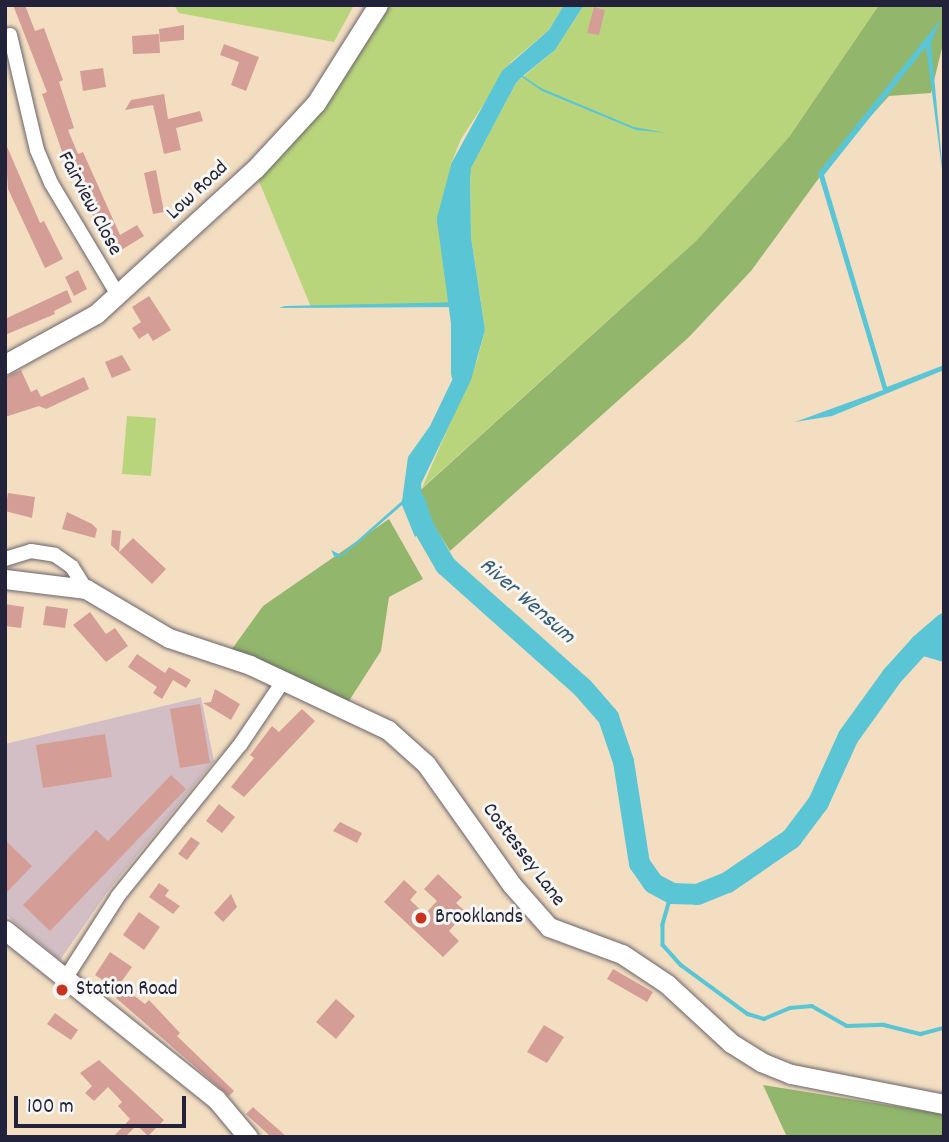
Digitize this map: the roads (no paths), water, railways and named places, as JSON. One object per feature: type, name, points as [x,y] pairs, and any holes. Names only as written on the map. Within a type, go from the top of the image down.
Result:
[{"type":"street","name":"Low Road","points":[[5,364],[69,331],[118,295],[255,169],[316,103],[378,5]]},
{"type":"street","name":"Fairview Close","points":[[9,43],[37,150],[51,183],[118,295]]},
{"type":"street","name":"Costessey Lane","points":[[5,559],[31,551],[55,555],[72,567],[86,589]]},
{"type":"street","name":"Costessey Lane","points":[[5,579],[86,589],[169,638],[228,656],[388,730],[406,744],[450,793],[512,885],[548,928],[622,954],[667,984],[731,1043],[761,1062],[792,1074],[944,1104]]},
{"type":"street","points":[[65,979],[118,896],[240,745],[282,683]]},
{"type":"street","points":[[5,930],[216,1098],[248,1137]]},
{"type":"water","points":[[564,5],[584,5],[555,50],[523,76],[541,88],[634,127],[667,133],[636,130],[542,91],[522,77],[516,83],[470,170],[471,237],[485,330],[471,380],[421,484],[422,498],[433,521],[415,537],[402,505],[343,556],[335,558],[331,550],[341,555],[402,501],[408,457],[430,426],[456,372],[467,327],[465,307],[279,308],[463,302],[449,223],[451,164],[502,71],[549,30]]},
{"type":"water","points":[[941,19],[931,43],[944,184],[926,47],[824,175],[887,387],[944,365],[944,370],[832,416],[795,422],[883,390],[818,173]]},
{"type":"waterway","name":"River Wensum","points":[[460,170],[447,219],[461,323],[461,373]]},
{"type":"waterway","name":"River Wensum","points":[[415,502],[422,525],[445,565],[582,687],[608,717],[623,761],[639,863],[653,883],[672,893],[697,894],[727,882],[791,838],[818,802],[848,736],[892,675],[920,644],[944,651]]},
{"type":"waterway","name":"River Wensum","points":[[920,644],[944,623]]},
{"type":"waterway","points":[[672,893],[663,925],[663,945],[681,965],[748,1014],[764,1019],[790,1008],[812,1006],[847,1026],[884,1025],[921,1034],[944,1028]]},
{"type":"place","name":"Brooklands","points":[[421,918]]},
{"type":"place","name":"Station Road","points":[[62,990]]}]
